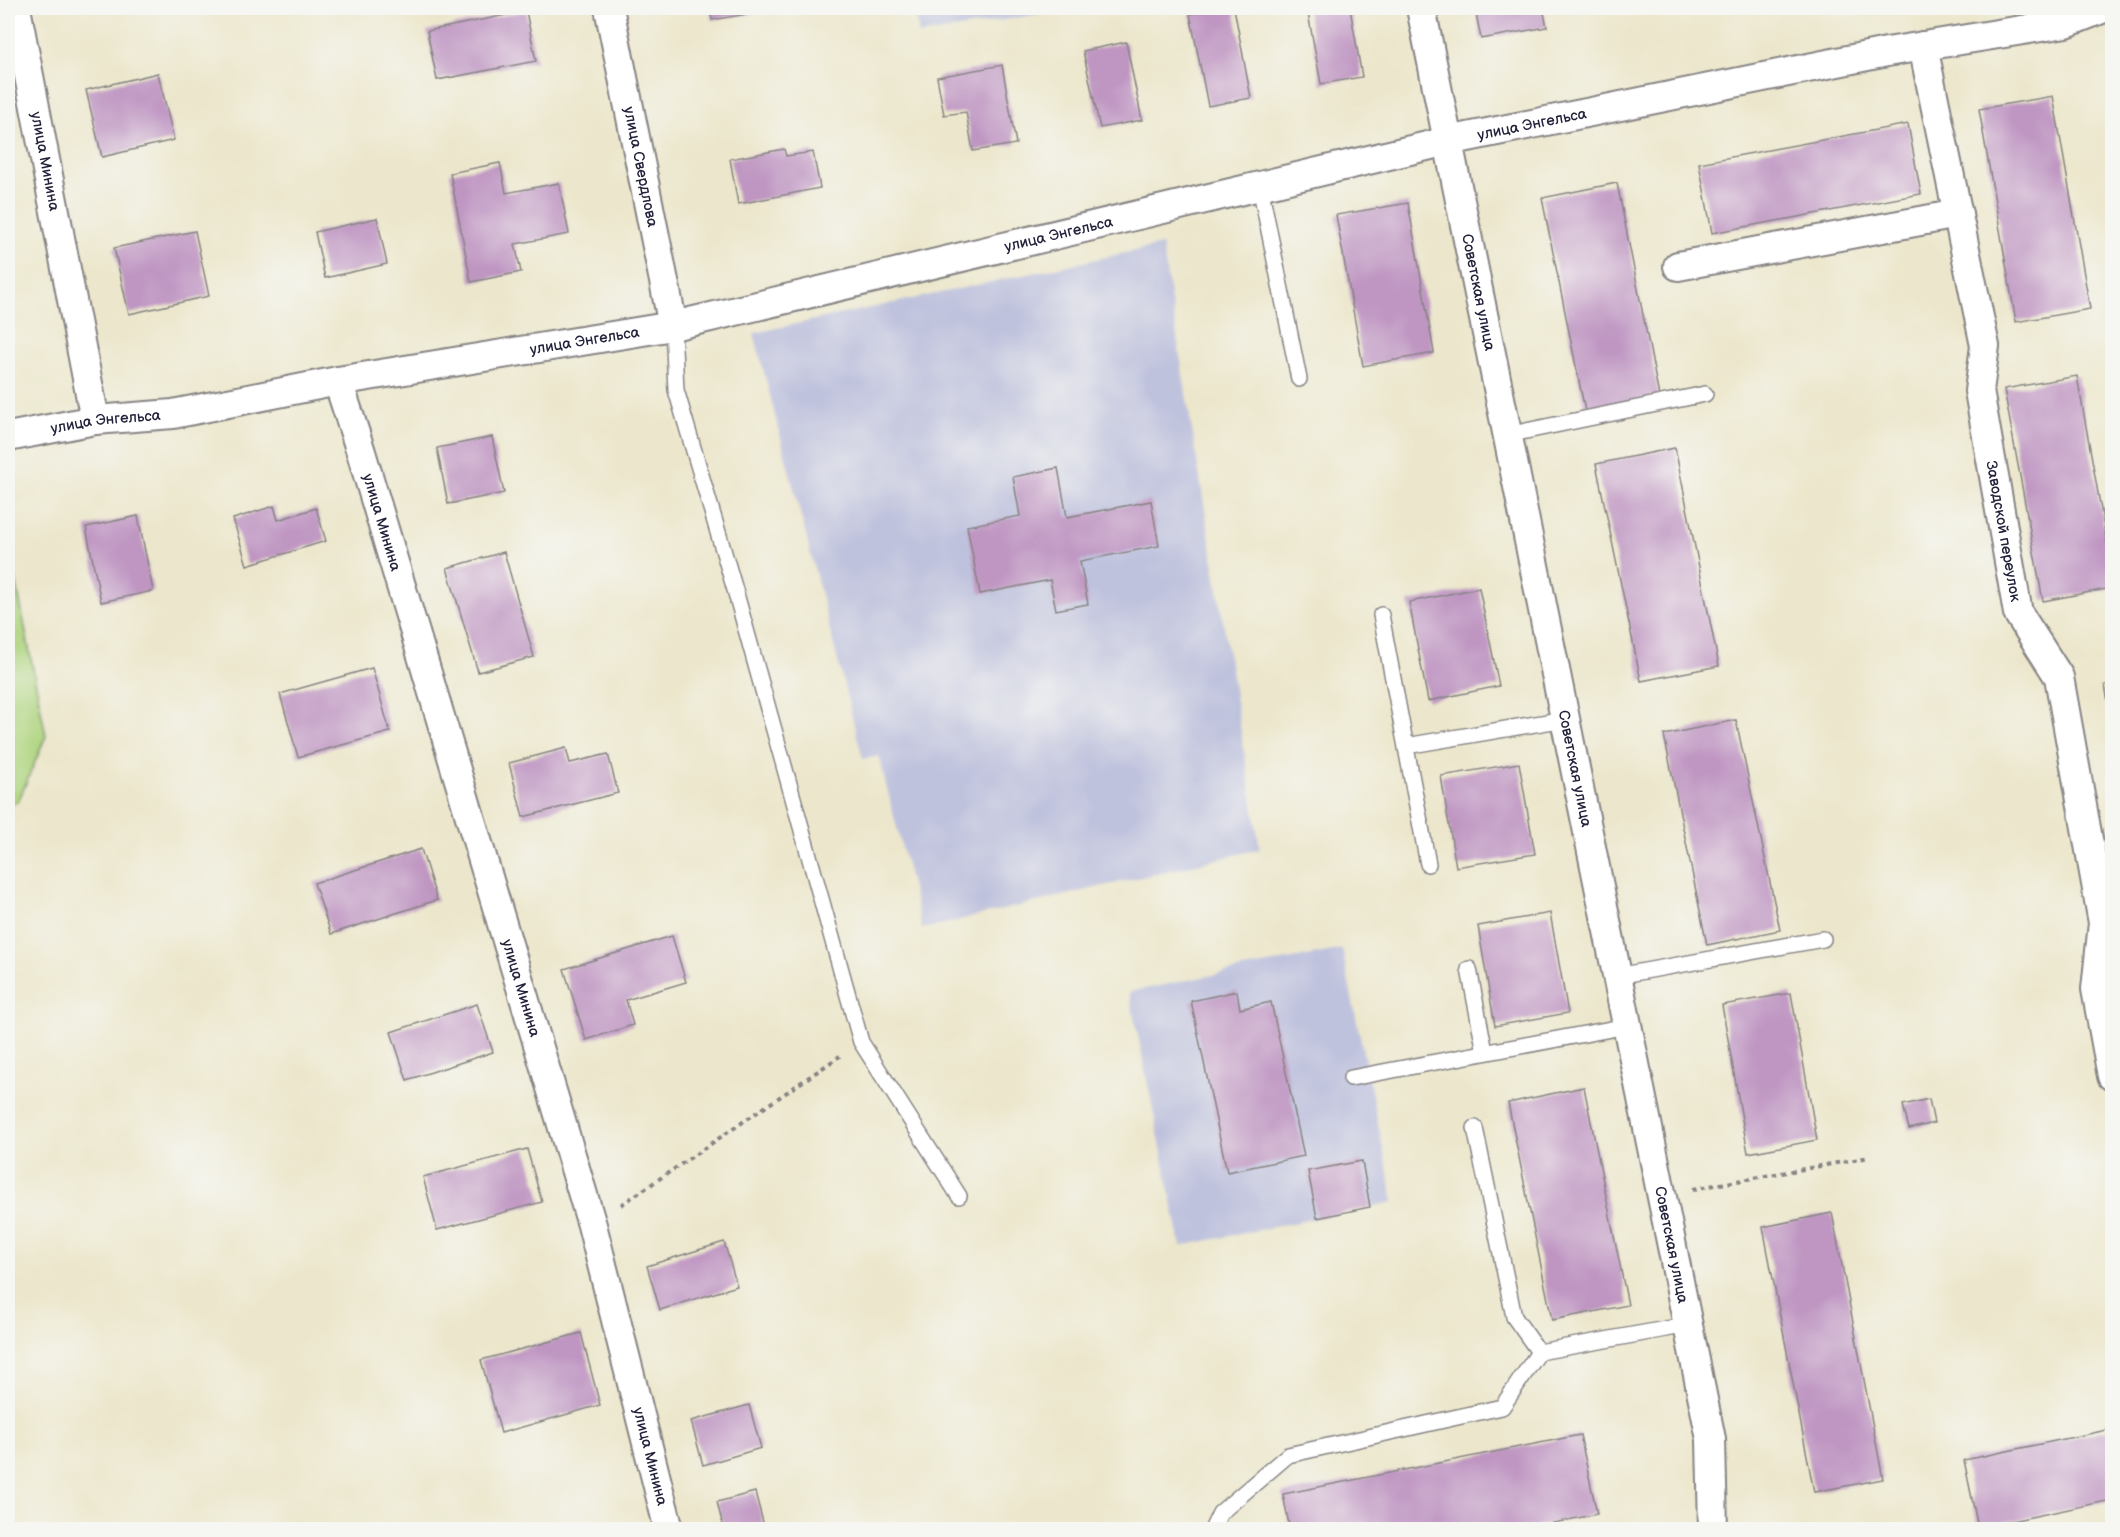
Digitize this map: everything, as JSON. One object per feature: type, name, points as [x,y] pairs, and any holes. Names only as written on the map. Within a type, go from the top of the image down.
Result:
[{"type":"street","name":"улица Минина","points":[[16,8],[95,420]]},
{"type":"street","name":"улица Свердлова","points":[[609,8],[673,326]]},
{"type":"street","name":"Советская улица","points":[[1421,8],[1711,1439],[1713,1530]]},
{"type":"street","name":"улица Энгельса","points":[[8,437],[95,420],[173,414],[338,381],[673,326],[1448,141],[1887,52],[2066,23],[2104,8]]},
{"type":"street","name":"Заводской переулок","points":[[1923,46],[1985,346],[1979,391],[2019,613],[2059,677],[2103,923],[2096,989],[2112,1076]]},
{"type":"street","points":[[1678,266],[1958,214]]},
{"type":"street","name":"улица Минина","points":[[338,381],[592,1225],[669,1530]]},
{"type":"lane","points":[[1260,186],[1299,379]]},
{"type":"lane","points":[[673,326],[676,390],[735,590],[861,1042],[959,1196]]},
{"type":"lane","points":[[1507,435],[1705,394]]},
{"type":"lane","points":[[1381,615],[1428,864]]},
{"type":"lane","points":[[1406,746],[1565,719]]},
{"type":"lane","points":[[1617,976],[1823,939]]},
{"type":"lane","points":[[1469,969],[1485,1052]]},
{"type":"lane","points":[[1351,1078],[1627,1026]]},
{"type":"lane","points":[[1475,1128],[1514,1317],[1539,1352]]},
{"type":"lane","points":[[1212,1530],[1220,1513],[1288,1455],[1502,1407],[1539,1352],[1688,1325]]},
{"type":"path","points":[[592,1225],[861,1042]]},
{"type":"path","points":[[1661,1195],[1869,1157]]},
{"type":"shaded area","points":[[914,8],[1072,8],[919,35]]},
{"type":"shaded area","points":[[1162,245],[1260,849],[922,929],[879,756],[863,759],[754,333]]},
{"type":"shaded area","points":[[1342,949],[1394,1202],[1181,1246],[1129,992]]},
{"type":"green space","points":[[8,540],[46,736],[18,802],[8,805]]},
{"type":"building","points":[[710,8],[753,8],[754,13],[712,20]]},
{"type":"building","points":[[1234,8],[1251,98],[1208,106],[1190,14]]},
{"type":"building","points":[[1307,8],[1350,8],[1362,77],[1321,84]]},
{"type":"building","points":[[1475,8],[1543,8],[1547,27],[1481,39]]},
{"type":"building","points":[[526,11],[536,61],[437,80],[427,31]]},
{"type":"building","points":[[1126,42],[1142,120],[1100,128],[1083,51]]},
{"type":"building","points":[[1002,65],[1016,144],[973,151],[966,112],[944,115],[937,77]]},
{"type":"building","points":[[158,73],[174,140],[102,157],[86,90]]},
{"type":"building","points":[[2053,96],[2090,309],[2016,322],[1979,109]]},
{"type":"building","points":[[1908,124],[1921,194],[1712,233],[1699,163]]},
{"type":"building","points":[[784,149],[786,156],[813,152],[820,188],[738,204],[730,159]]},
{"type":"building","points":[[500,163],[506,193],[559,183],[569,234],[515,244],[521,272],[471,282],[450,173]]},
{"type":"building","points":[[1617,183],[1659,396],[1585,411],[1542,198]]},
{"type":"building","points":[[1408,203],[1434,353],[1363,366],[1336,215]]},
{"type":"building","points":[[377,218],[387,264],[325,278],[315,232]]},
{"type":"building","points":[[195,231],[209,296],[129,314],[114,248]]},
{"type":"building","points":[[2077,376],[2112,571],[2112,588],[2043,601],[2004,389]]},
{"type":"building","points":[[492,437],[504,493],[448,504],[437,448]]},
{"type":"building","points":[[1675,448],[1719,666],[1641,681],[1596,464]]},
{"type":"building","points":[[1058,468],[1067,517],[1151,501],[1159,546],[1080,561],[1088,604],[1056,610],[1050,580],[980,594],[967,526],[1020,516],[1013,477]]},
{"type":"building","points":[[274,506],[278,520],[316,508],[326,541],[247,565],[233,519]]},
{"type":"building","points":[[138,516],[153,591],[101,602],[86,527]]},
{"type":"building","points":[[504,552],[534,657],[478,672],[447,568]]},
{"type":"building","points":[[1479,588],[1499,686],[1428,701],[1409,602]]},
{"type":"building","points":[[372,668],[390,732],[298,757],[280,694]]},
{"type":"building","points":[[2112,683],[2112,720],[2111,720],[2105,685]]},
{"type":"building","points":[[1736,720],[1780,930],[1707,945],[1664,735]]},
{"type":"building","points":[[566,748],[570,763],[608,754],[618,793],[523,817],[509,763]]},
{"type":"building","points":[[1519,763],[1535,854],[1456,867],[1441,776]]},
{"type":"building","points":[[421,849],[437,900],[331,934],[314,883]]},
{"type":"building","points":[[1550,913],[1568,1013],[1495,1026],[1478,926]]},
{"type":"building","points":[[672,936],[686,982],[626,1000],[633,1025],[586,1040],[564,969]]},
{"type":"building","points":[[1237,991],[1240,1009],[1271,1002],[1304,1156],[1227,1172],[1191,1001]]},
{"type":"building","points":[[1791,993],[1817,1140],[1748,1153],[1722,1005]]},
{"type":"building","points":[[477,1004],[493,1052],[407,1080],[391,1032]]},
{"type":"building","points":[[1584,1087],[1628,1305],[1552,1320],[1508,1103]]},
{"type":"building","points":[[1929,1099],[1934,1123],[1909,1129],[1903,1105]]},
{"type":"building","points":[[527,1149],[542,1202],[437,1230],[423,1177]]},
{"type":"building","points":[[1362,1161],[1370,1207],[1317,1218],[1308,1171]]},
{"type":"building","points":[[1832,1213],[1883,1479],[1814,1492],[1763,1227]]},
{"type":"building","points":[[724,1242],[737,1286],[660,1310],[647,1266]]},
{"type":"building","points":[[581,1333],[600,1405],[501,1433],[481,1360]]},
{"type":"building","points":[[749,1405],[761,1448],[703,1465],[691,1421]]},
{"type":"building","points":[[2112,1429],[2112,1500],[1978,1528],[1964,1460]]},
{"type":"building","points":[[1580,1435],[1597,1514],[1520,1530],[1290,1530],[1283,1494]]},
{"type":"building","points":[[755,1492],[765,1530],[724,1530],[717,1502]]}]
